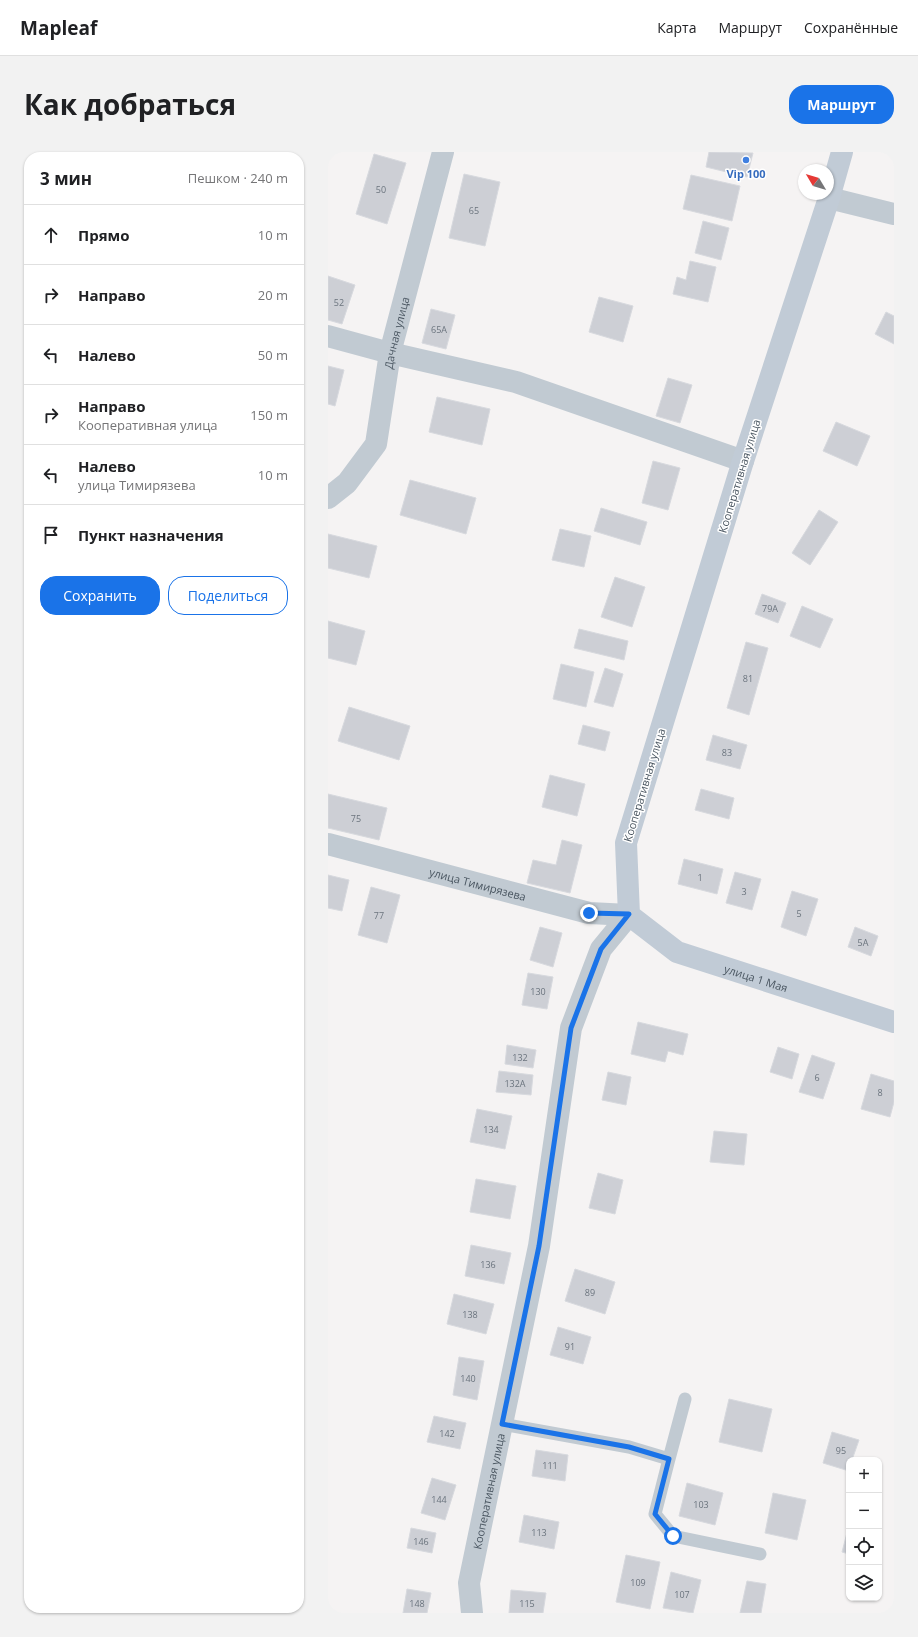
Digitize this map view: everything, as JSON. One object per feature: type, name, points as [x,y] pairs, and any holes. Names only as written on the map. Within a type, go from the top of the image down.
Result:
[{"type":"street","name":"Дачная улица","points":[[328,498],[348,483],[376,444],[390,353],[442,152]]},
{"type":"street","name":"Кооперативная улица","points":[[834,180],[842,152]]},
{"type":"street","points":[[834,199],[894,214]]},
{"type":"street","name":"Кооперативная улица","points":[[472,1613],[469,1583],[539,1246],[571,1028],[601,949],[629,914],[626,842],[743,461],[828,200]]},
{"type":"street","points":[[328,336],[390,353],[516,382],[743,461]]},
{"type":"street","name":"улица Тимирязева","points":[[328,844],[589,913],[629,914]]},
{"type":"street","name":"улица 1 Мая","points":[[629,914],[677,952],[894,1022]]},
{"type":"lane","points":[[685,1399],[655,1514],[673,1536],[760,1554]]},
{"type":"lane","points":[[502,1424],[629,1447],[669,1459]]},
{"type":"building","points":[[709,152],[753,153],[747,177],[706,167]]},
{"type":"building","points":[[374,154],[406,163],[387,224],[356,214]]},
{"type":"building","points":[[464,174],[500,182],[485,246],[449,238]]},
{"type":"building","points":[[691,175],[740,186],[732,221],[683,209]]},
{"type":"building","points":[[703,221],[729,228],[721,260],[695,253]]},
{"type":"building","points":[[690,261],[716,267],[708,302],[673,294],[677,277],[686,280]]},
{"type":"building","points":[[328,276],[355,285],[342,324],[328,320]]},
{"type":"building","points":[[599,297],[633,306],[623,342],[589,332]]},
{"type":"building","points":[[431,309],[455,315],[446,349],[422,343]]},
{"type":"building","points":[[886,312],[894,316],[894,344],[875,334]]},
{"type":"building","points":[[328,366],[344,370],[335,406],[328,404]]},
{"type":"building","points":[[668,378],[692,385],[680,423],[656,416]]},
{"type":"building","points":[[437,397],[490,409],[482,445],[429,432]]},
{"type":"building","points":[[836,422],[870,436],[857,466],[823,451]]},
{"type":"building","points":[[653,461],[680,468],[668,510],[642,503]]},
{"type":"building","points":[[410,480],[476,498],[466,534],[400,515]]},
{"type":"building","points":[[601,508],[647,522],[640,545],[594,531]]},
{"type":"building","points":[[819,510],[838,522],[810,565],[792,553]]},
{"type":"building","points":[[560,529],[591,536],[584,567],[552,560]]},
{"type":"building","points":[[328,534],[377,546],[369,578],[328,568]]},
{"type":"building","points":[[615,577],[645,587],[632,627],[601,617]]},
{"type":"building","points":[[762,594],[786,603],[778,623],[755,614]]},
{"type":"building","points":[[802,606],[833,619],[820,648],[790,636]]},
{"type":"building","points":[[328,621],[365,631],[356,665],[328,658]]},
{"type":"building","points":[[579,629],[628,641],[624,660],[574,648]]},
{"type":"building","points":[[746,642],[768,648],[749,715],[727,708]]},
{"type":"building","points":[[561,664],[594,672],[586,707],[553,699]]},
{"type":"building","points":[[605,668],[623,674],[613,707],[594,702]]},
{"type":"building","points":[[349,707],[410,726],[399,760],[338,741]]},
{"type":"building","points":[[583,725],[610,732],[605,751],[578,744]]},
{"type":"building","points":[[713,735],[747,745],[740,769],[706,760]]},
{"type":"building","points":[[550,775],[585,784],[577,816],[542,807]]},
{"type":"building","points":[[701,789],[734,798],[729,819],[695,810]]},
{"type":"building","points":[[328,794],[387,808],[379,840],[328,828]]},
{"type":"building","points":[[562,840],[582,845],[570,893],[527,883],[533,860],[556,865]]},
{"type":"building","points":[[684,859],[723,869],[717,894],[678,884]]},
{"type":"building","points":[[735,872],[761,879],[752,910],[726,903]]},
{"type":"building","points":[[328,875],[349,880],[342,911],[328,908]]},
{"type":"building","points":[[371,887],[400,895],[387,943],[358,935]]},
{"type":"building","points":[[792,891],[818,899],[806,936],[781,927]]},
{"type":"building","points":[[540,927],[562,933],[553,967],[530,960]]},
{"type":"building","points":[[855,927],[878,936],[871,956],[848,947]]},
{"type":"building","points":[[528,973],[553,977],[547,1009],[522,1005]]},
{"type":"building","points":[[638,1022],[688,1034],[683,1055],[668,1051],[665,1062],[631,1054]]},
{"type":"building","points":[[507,1045],[536,1050],[533,1068],[505,1064]]},
{"type":"building","points":[[778,1047],[799,1054],[792,1079],[770,1072]]},
{"type":"building","points":[[812,1055],[835,1063],[823,1099],[799,1092]]},
{"type":"building","points":[[499,1071],[533,1075],[531,1095],[496,1092]]},
{"type":"building","points":[[608,1072],[631,1077],[626,1105],[602,1100]]},
{"type":"building","points":[[871,1074],[894,1081],[894,1102],[890,1117],[861,1109]]},
{"type":"building","points":[[477,1109],[512,1116],[505,1149],[470,1142]]},
{"type":"building","points":[[714,1131],[747,1134],[744,1165],[710,1162]]},
{"type":"building","points":[[598,1173],[623,1180],[615,1214],[589,1208]]},
{"type":"building","points":[[476,1179],[516,1186],[510,1219],[470,1212]]},
{"type":"building","points":[[471,1245],[511,1253],[504,1284],[465,1276]]},
{"type":"building","points":[[575,1269],[615,1282],[605,1314],[565,1301]]},
{"type":"building","points":[[454,1294],[494,1304],[486,1334],[447,1324]]},
{"type":"building","points":[[558,1327],[591,1337],[583,1364],[550,1355]]},
{"type":"building","points":[[459,1357],[484,1361],[477,1400],[453,1395]]},
{"type":"building","points":[[729,1399],[772,1409],[762,1452],[719,1442]]},
{"type":"building","points":[[434,1416],[466,1423],[460,1449],[427,1442]]},
{"type":"building","points":[[832,1432],[859,1440],[853,1457],[846,1457],[846,1470],[823,1463]]},
{"type":"building","points":[[536,1450],[568,1455],[565,1481],[532,1476]]},
{"type":"building","points":[[432,1478],[456,1485],[445,1520],[421,1513]]},
{"type":"building","points":[[687,1483],[723,1493],[715,1525],[679,1516]]},
{"type":"building","points":[[773,1493],[806,1500],[797,1540],[765,1533]]},
{"type":"building","points":[[524,1515],[559,1522],[554,1549],[519,1542]]},
{"type":"building","points":[[411,1528],[436,1533],[432,1553],[407,1548]]},
{"type":"building","points":[[846,1537],[846,1553],[842,1552]]},
{"type":"building","points":[[626,1555],[660,1562],[650,1609],[616,1602]]},
{"type":"building","points":[[671,1572],[701,1580],[693,1613],[663,1608]]},
{"type":"building","points":[[747,1581],[766,1584],[761,1613],[740,1613]]},
{"type":"building","points":[[407,1589],[431,1593],[427,1613],[403,1613]]},
{"type":"building","points":[[511,1590],[546,1593],[543,1613],[509,1613]]},
{"type":"place","name":"Vip 100","points":[[746,160]]},
{"type":"route","points":[[589,913],[629,914],[601,949],[571,1028],[539,1246],[502,1424],[629,1447],[669,1459],[655,1514],[673,1536]]}]
